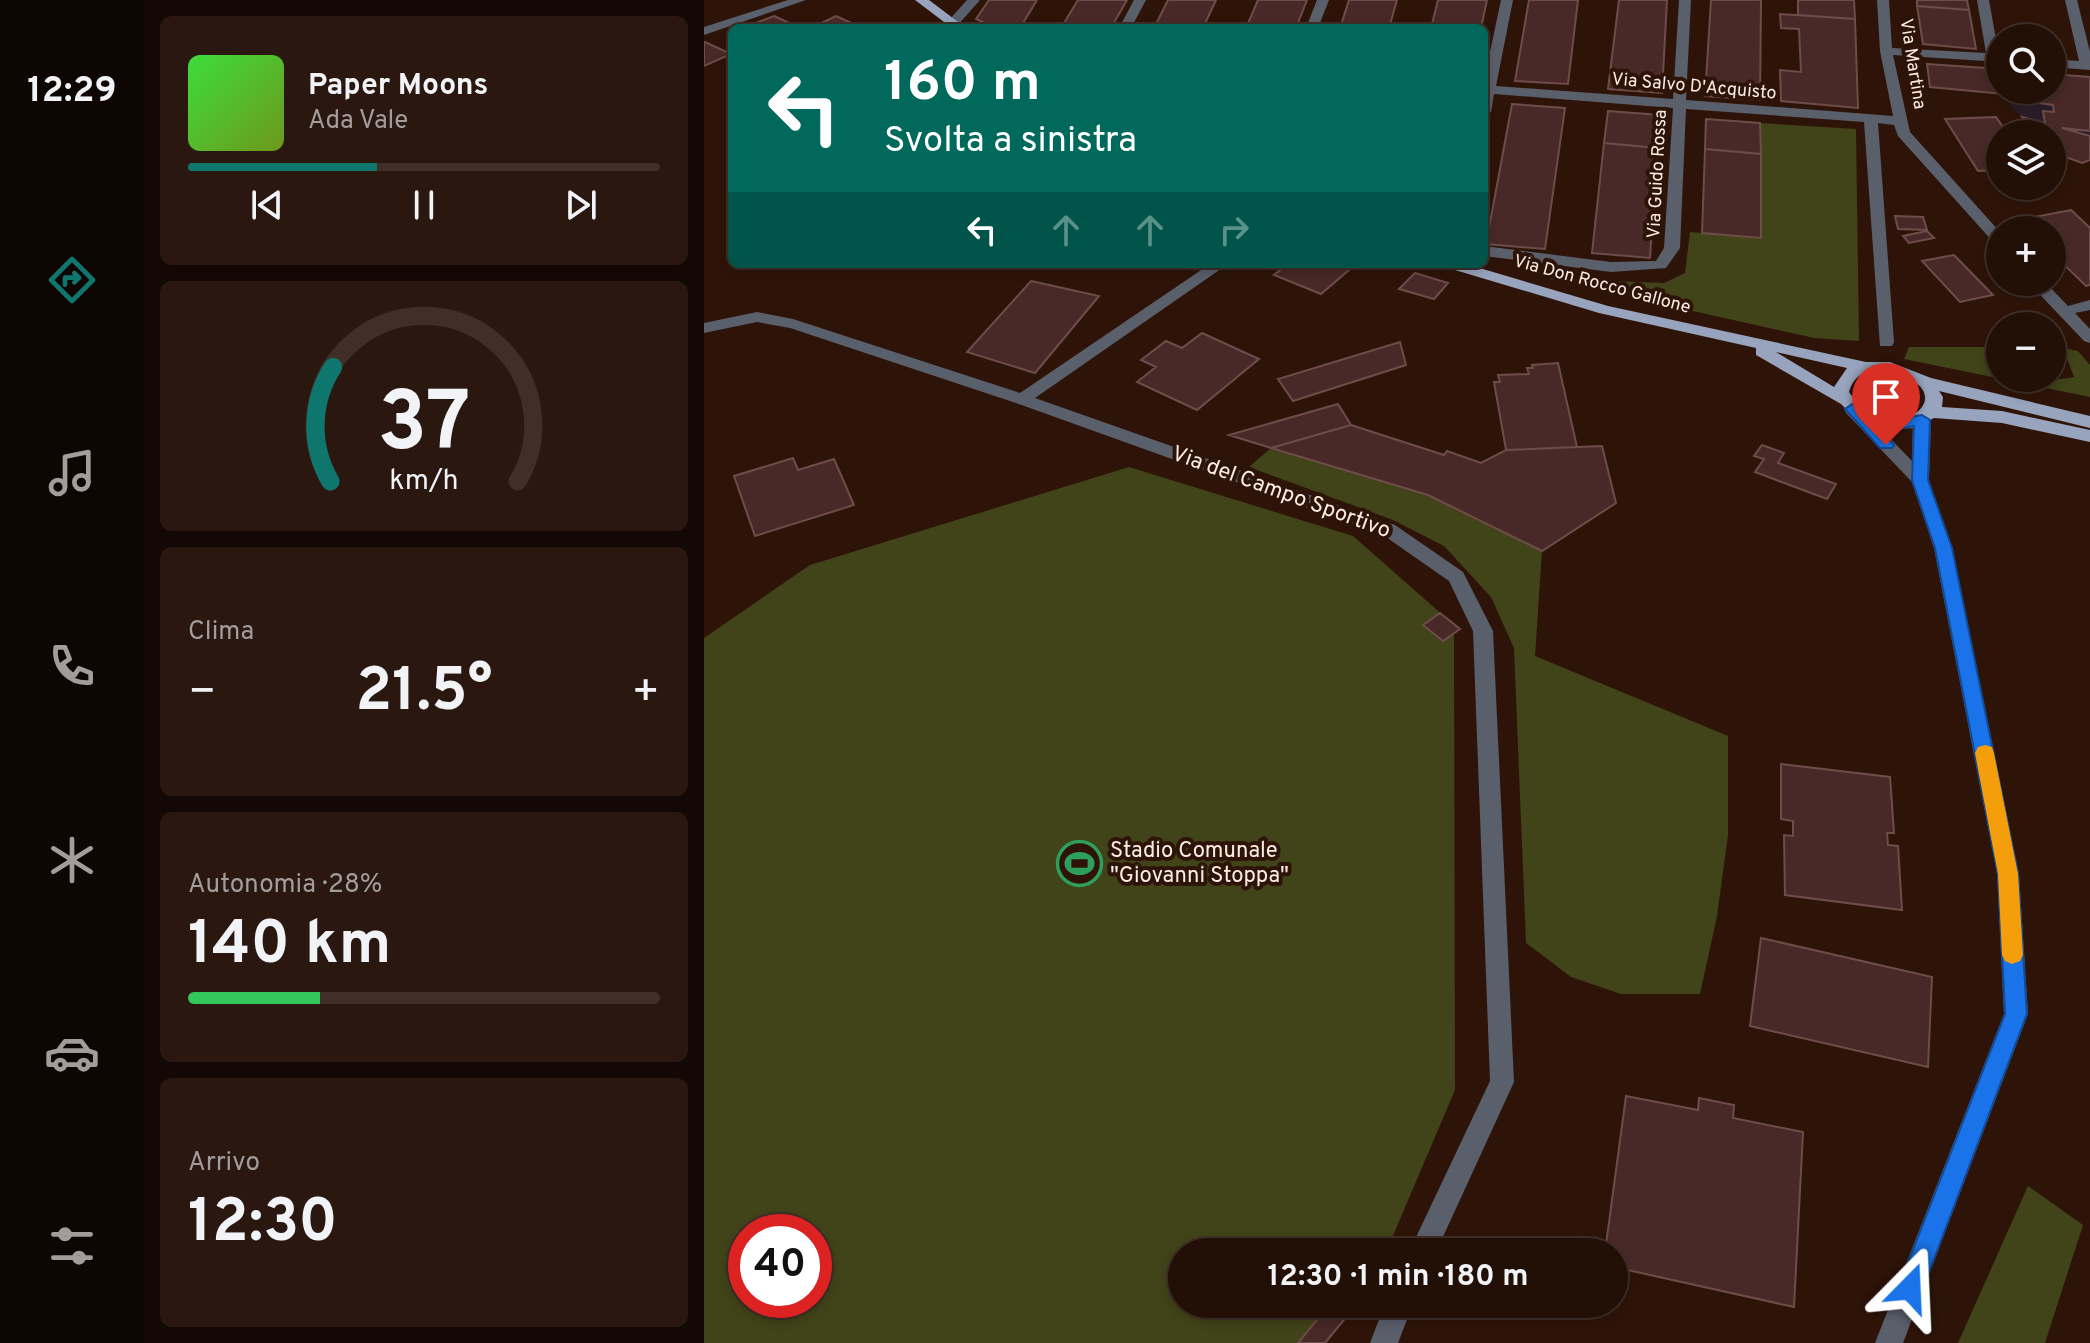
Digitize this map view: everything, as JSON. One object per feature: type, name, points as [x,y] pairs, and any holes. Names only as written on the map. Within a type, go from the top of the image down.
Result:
[{"type":"main road","points":[[921,0],[953,24]]},
{"type":"main road","name":"Via Don Rocco Gallone","points":[[1463,268],[1605,310],[1866,367]]},
{"type":"main road","points":[[1745,341],[1879,422],[1895,425],[1927,416],[2002,417],[2090,436]]},
{"type":"main road","points":[[1848,405],[1842,383],[1847,376],[1866,367],[1892,367],[1916,375],[1925,382],[1935,397],[1927,416]]},
{"type":"main road","points":[[1925,382],[2090,422]]},
{"type":"street","points":[[704,31],[800,0]]},
{"type":"street","points":[[957,24],[974,0]]},
{"type":"street","points":[[1127,24],[1140,0]]},
{"type":"street","points":[[1314,24],[1323,0]]},
{"type":"street","points":[[1488,85],[1507,0]]},
{"type":"street","name":"Via Guido Rossa","points":[[1488,252],[1611,267],[1661,265],[1672,248],[1685,0]]},
{"type":"street","name":"Via Martina","points":[[1883,0],[1886,51],[1903,133],[1986,225]]},
{"type":"street","points":[[1983,0],[1988,24]]},
{"type":"street","points":[[2066,64],[2088,66],[2071,0]]},
{"type":"street","points":[[1886,51],[1986,57]]},
{"type":"street","name":"Via Salvo D'Acquisto","points":[[1488,89],[1901,121]]},
{"type":"street","points":[[1871,119],[1886,342]]},
{"type":"street","points":[[1022,399],[1214,268]]},
{"type":"street","points":[[2048,296],[2062,312],[2090,305]]},
{"type":"street","points":[[2066,316],[2090,338]]},
{"type":"street","name":"Via del Campo Sportivo","points":[[704,328],[757,317],[793,324],[1022,399],[1389,530],[1456,577],[1483,631],[1502,1082],[1429,1238]]},
{"type":"street","points":[[1848,405],[1920,480]]},
{"type":"street","points":[[1889,1343],[2016,1014],[2008,874],[1947,563],[1920,480],[1927,416]]},
{"type":"street","points":[[1384,1343],[1394,1318]]},
{"type":"shaded area","points":[[2066,74],[2090,77],[2090,136],[2066,129],[2066,120],[2022,117],[2010,104],[2066,104]]},
{"type":"green space","points":[[1760,123],[1856,129],[1859,341],[1814,338],[1545,278],[1664,283],[1685,273],[1690,232],[1760,238]]},
{"type":"green space","points":[[1909,347],[1986,347],[1986,376],[1904,359]]},
{"type":"green space","points":[[2066,349],[2078,351],[2090,365],[2090,397],[2066,392],[2066,378],[2074,377]]},
{"type":"green space","points":[[1881,374],[1911,385],[1919,403],[1904,414],[1885,415],[1859,401],[1853,394],[1857,382]]},
{"type":"green space","points":[[1271,448],[1428,495],[1542,551],[1535,656],[1728,736],[1728,835],[1717,916],[1700,994],[1621,994],[1571,977],[1526,943],[1514,648],[1491,597],[1444,546],[1393,520],[1249,467]]},
{"type":"green space","name":"Stadio Comunale \"Giovanni Stoppa\"","points":[[1129,467],[1353,536],[1454,625],[1455,1090],[1392,1238],[1168,1238],[1168,1318],[1346,1318],[1325,1343],[704,1343],[704,638],[810,565]]},
{"type":"green space","points":[[2028,1186],[2083,1225],[2045,1343],[1958,1343]]},
{"type":"building","points":[[989,0],[1037,0],[1022,24],[987,24],[976,19]]},
{"type":"building","points":[[1078,0],[1127,0],[1113,24],[1063,24]]},
{"type":"building","points":[[1168,0],[1216,0],[1205,24],[1156,24]]},
{"type":"building","points":[[1258,0],[1307,0],[1298,24],[1248,24]]},
{"type":"building","points":[[1349,0],[1397,0],[1390,24],[1341,24]]},
{"type":"building","points":[[1438,0],[1487,0],[1482,24],[1432,24]]},
{"type":"building","points":[[1529,0],[1578,0],[1568,84],[1515,81]]},
{"type":"building","points":[[1619,0],[1667,0],[1662,93],[1608,89]]},
{"type":"building","points":[[1711,0],[1761,0],[1760,100],[1705,96]]},
{"type":"building","points":[[1798,0],[1854,0],[1855,19],[1798,15]]},
{"type":"building","points":[[1917,0],[1967,0],[1969,10],[1917,6]]},
{"type":"building","points":[[1917,6],[1969,10],[1976,49],[1923,44]]},
{"type":"building","points":[[1780,14],[1855,19],[1858,108],[1781,101],[1780,70],[1801,72],[1799,29],[1781,28]]},
{"type":"building","points":[[774,16],[791,24],[753,24]]},
{"type":"building","points":[[836,16],[854,24],[819,24]]},
{"type":"building","points":[[704,42],[728,53],[728,55],[704,66]]},
{"type":"building","points":[[1927,64],[1986,68],[1986,92],[1930,87]]},
{"type":"building","points":[[2066,75],[2090,77],[2090,131],[2066,128],[2066,120],[2044,120],[2043,111],[2054,112],[2053,105],[2046,104],[2066,104]]},
{"type":"building","points":[[1512,104],[1565,108],[1545,249],[1488,244]]},
{"type":"building","points":[[1608,111],[1660,115],[1657,148],[1604,143]]},
{"type":"building","points":[[1996,117],[1998,120],[1986,120],[1986,171],[1978,171],[1945,119]]},
{"type":"building","points":[[1706,119],[1760,123],[1761,154],[1705,149]]},
{"type":"building","points":[[2066,129],[2090,136],[2090,160],[2082,163],[2066,157]]},
{"type":"building","points":[[1604,143],[1657,148],[1650,258],[1592,253]]},
{"type":"building","points":[[1705,149],[1761,154],[1761,238],[1702,233]]},
{"type":"building","points":[[2071,210],[2090,228],[2090,285],[2086,286],[2066,267],[2066,216],[2040,216]]},
{"type":"building","points":[[1895,216],[1923,217],[1927,230],[1898,229]]},
{"type":"building","points":[[1927,231],[1934,238],[1909,243],[1903,236]]},
{"type":"building","points":[[1954,255],[1986,288],[1988,296],[1960,302],[1922,261]]},
{"type":"building","points":[[1283,268],[1351,268],[1321,294],[1274,275]]},
{"type":"building","points":[[1415,273],[1448,283],[1434,299],[1399,289]]},
{"type":"building","points":[[1031,281],[1099,296],[1035,373],[967,352]]},
{"type":"building","points":[[1202,333],[1259,359],[1197,410],[1137,382],[1156,367],[1141,360],[1166,341],[1182,348]]},
{"type":"building","points":[[1400,342],[1406,365],[1293,401],[1278,379]]},
{"type":"building","points":[[1558,363],[1577,447],[1506,450],[1494,382],[1500,382],[1498,375],[1529,374],[1527,368],[1533,368],[1532,365]]},
{"type":"building","points":[[1338,404],[1351,425],[1271,448],[1229,435]]},
{"type":"building","points":[[1351,425],[1444,455],[1447,451],[1481,463],[1506,450],[1602,446],[1616,503],[1542,551],[1428,495],[1271,448]]},
{"type":"building","points":[[1762,445],[1784,453],[1778,463],[1836,484],[1827,499],[1755,472],[1764,459],[1754,456]]},
{"type":"building","points":[[793,458],[798,470],[834,459],[854,505],[755,536],[734,476]]},
{"type":"building","points":[[1440,613],[1460,629],[1443,641],[1423,625]]},
{"type":"building","points":[[1781,764],[1890,777],[1894,833],[1887,833],[1888,845],[1898,846],[1902,910],[1785,895],[1784,835],[1793,836],[1793,821],[1781,819]]},
{"type":"building","points":[[1761,938],[1932,977],[1928,1067],[1750,1026]]},
{"type":"building","points":[[1626,1096],[1698,1110],[1699,1098],[1734,1105],[1733,1118],[1803,1132],[1794,1307],[1628,1270],[1628,1238],[1607,1238]]},
{"type":"building","points":[[1318,1318],[1346,1318],[1325,1343],[1298,1343]]},
{"type":"slow traffic","points":[[1985,753],[2008,874],[2012,955]]},
{"type":"place","name":"Stadio Comunale \"Giovanni Stoppa\"","points":[[1079,864]]},
{"type":"route","points":[[1886,445],[1852,409],[1865,417],[1895,425],[1922,420],[1920,480],[1943,548],[2008,874],[2016,1014],[1910,1288]]}]
